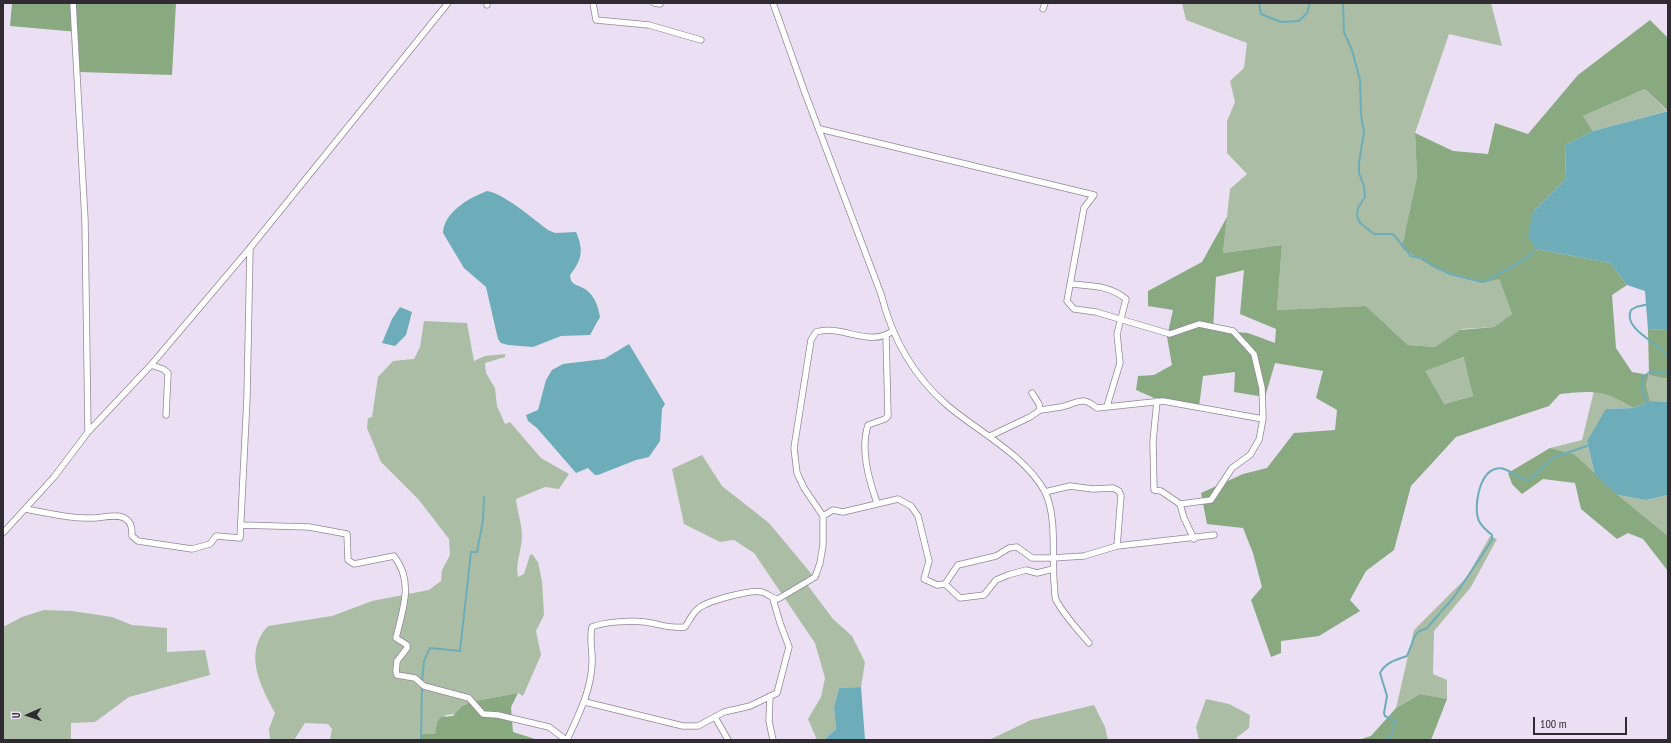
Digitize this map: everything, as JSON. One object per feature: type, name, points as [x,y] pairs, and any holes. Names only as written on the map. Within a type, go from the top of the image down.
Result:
[{"type":"street","points":[[72,3],[85,220],[88,432]]},
{"type":"street","points":[[3,533],[54,477],[88,432],[151,365],[250,248],[448,3]]},
{"type":"street","points":[[593,3],[596,20],[649,26],[701,40]]},
{"type":"street","points":[[773,3],[881,294],[892,331],[906,358],[932,390],[949,406],[990,436],[1032,474],[1045,492],[1051,516],[1052,558],[1056,599],[1089,644]]},
{"type":"street","points":[[820,129],[1094,195],[1084,208],[1070,284],[1067,302],[1074,309],[1121,318],[1170,334],[1199,324],[1233,331],[1254,354],[1262,388],[1263,419],[1259,440],[1250,455],[1232,468],[1211,500],[1180,504]]},
{"type":"street","points":[[25,509],[67,517],[120,517],[128,520],[131,526],[132,536],[138,540],[192,549],[210,544],[216,536],[240,538],[247,398],[250,248]]},
{"type":"street","points":[[1070,284],[1106,287],[1117,291],[1126,299],[1117,334],[1120,363],[1107,406]]},
{"type":"street","points":[[241,525],[309,527],[346,534],[348,560],[354,564],[394,556],[403,569],[406,584],[396,638],[407,645],[407,648],[397,661],[397,675],[415,678],[424,686],[468,698],[483,714],[498,715],[549,727],[567,740],[585,702],[592,664],[589,638],[592,627],[610,623],[644,622],[670,629],[684,627],[699,608],[709,603],[744,593],[755,592],[762,592],[773,599],[778,599],[815,576],[820,563],[823,545],[822,516],[804,488],[797,473],[794,448],[811,340],[816,332],[826,329],[872,338],[886,335],[892,331]]},
{"type":"street","points":[[877,503],[869,480],[866,455],[866,432],[868,425],[885,419],[888,416],[886,335]]},
{"type":"street","points":[[151,365],[163,369],[168,373],[166,414]]},
{"type":"street","points":[[1032,393],[1039,404],[1040,410]]},
{"type":"street","points":[[990,436],[1030,417],[1040,410],[1065,406],[1080,400],[1088,401],[1097,408],[1157,401],[1174,402],[1263,419]]},
{"type":"street","points":[[1157,401],[1153,440],[1154,490],[1161,491],[1180,504],[1194,539]]},
{"type":"street","points":[[1045,492],[1070,486],[1093,489],[1113,488],[1119,491],[1121,496],[1117,546]]},
{"type":"street","points":[[822,516],[833,510],[843,512],[898,499],[911,506],[918,516],[929,561],[924,579],[937,585],[945,584],[958,565],[981,558],[996,556],[1009,548],[1017,547],[1032,558],[1052,558],[1084,556],[1117,546],[1214,536]]},
{"type":"street","points":[[945,584],[960,598],[984,595],[996,580],[1008,575],[1026,570],[1037,573],[1053,569]]},
{"type":"street","points":[[585,702],[684,726],[698,726],[724,712],[750,706],[777,693],[789,647],[773,599]]},
{"type":"street","points":[[770,696],[769,722],[773,740]]},
{"type":"street","points":[[715,717],[728,740]]},
{"type":"green space","points":[[12,3],[176,3],[172,75],[79,72],[78,32],[10,26]]},
{"type":"green space","points":[[1182,3],[1491,3],[1502,46],[1449,34],[1415,133],[1417,177],[1409,216],[1499,279],[1512,314],[1494,327],[1462,329],[1435,347],[1408,345],[1366,306],[1277,310],[1282,245],[1223,253],[1230,189],[1247,174],[1227,153],[1227,121],[1235,102],[1230,81],[1244,68],[1247,43],[1186,20]]},
{"type":"green space","points":[[1650,20],[1668,38],[1668,111],[1645,89],[1583,116],[1593,131],[1565,145],[1566,179],[1533,212],[1536,249],[1610,263],[1627,285],[1612,295],[1616,348],[1632,372],[1649,375],[1646,385],[1650,401],[1633,408],[1606,394],[1582,392],[1560,394],[1549,406],[1456,437],[1411,486],[1394,550],[1366,571],[1350,600],[1360,611],[1319,636],[1281,641],[1281,653],[1271,657],[1251,600],[1262,587],[1253,553],[1243,528],[1207,524],[1201,493],[1243,474],[1267,468],[1294,433],[1335,430],[1337,410],[1316,398],[1323,371],[1275,363],[1265,397],[1234,392],[1235,372],[1203,376],[1199,407],[1168,404],[1136,390],[1138,376],[1154,375],[1172,365],[1167,337],[1173,310],[1148,306],[1148,291],[1202,262],[1227,217],[1223,253],[1282,245],[1277,310],[1366,306],[1408,345],[1435,347],[1460,330],[1494,327],[1512,314],[1499,279],[1486,282],[1438,270],[1402,248],[1417,177],[1415,133],[1453,151],[1488,154],[1495,123],[1528,134],[1578,75]],"holes":[[[1244,270],[1240,314],[1276,329],[1275,343],[1248,333],[1213,330],[1216,277]],[[1464,357],[1473,396],[1444,404],[1425,371]]]},
{"type":"green space","points":[[1645,89],[1667,111],[1593,131],[1583,116]]},
{"type":"green space","points":[[424,321],[467,323],[474,361],[485,356],[505,354],[505,357],[485,363],[486,373],[495,388],[497,406],[505,424],[510,422],[541,458],[569,474],[559,489],[545,487],[516,499],[522,536],[517,567],[518,577],[524,574],[530,555],[532,554],[538,562],[542,581],[544,615],[536,631],[541,655],[523,696],[518,693],[470,702],[461,707],[455,714],[446,715],[437,722],[435,734],[420,736],[420,740],[330,740],[332,729],[328,724],[305,723],[294,740],[270,740],[269,729],[275,713],[264,691],[256,669],[255,658],[256,647],[268,626],[332,616],[372,601],[429,590],[441,581],[442,570],[450,555],[449,539],[419,500],[381,462],[367,428],[368,418],[372,417],[378,377],[393,361],[414,359],[420,347]]},
{"type":"green space","points":[[1666,329],[1668,332],[1668,379],[1649,375],[1648,330]]},
{"type":"green space","points":[[1465,357],[1473,396],[1443,404],[1424,371]]},
{"type":"green space","points":[[1649,375],[1668,379],[1668,402],[1650,401],[1646,385]]},
{"type":"green space","points":[[1594,391],[1614,396],[1633,408],[1607,409],[1587,442],[1595,475],[1574,454],[1550,448],[1582,440]]},
{"type":"green space","points":[[1550,448],[1574,454],[1618,495],[1668,536],[1668,571],[1643,539],[1628,533],[1617,539],[1581,509],[1575,483],[1543,479],[1522,494],[1512,484],[1508,473]]},
{"type":"green space","points":[[702,455],[722,486],[769,523],[814,577],[806,583],[833,619],[852,636],[865,662],[861,687],[839,688],[834,708],[836,729],[824,740],[817,740],[808,719],[821,697],[825,678],[815,643],[754,553],[734,540],[720,542],[684,524],[672,469]]},
{"type":"green space","points":[[1618,495],[1646,500],[1668,495],[1668,536]]},
{"type":"green space","points":[[1490,536],[1497,539],[1471,587],[1434,631],[1433,674],[1447,680],[1447,699],[1420,694],[1396,708],[1414,630],[1467,577]]},
{"type":"green space","points":[[44,610],[72,611],[112,617],[132,625],[167,628],[167,652],[205,650],[210,675],[129,697],[95,722],[71,723],[71,740],[3,740],[3,627],[22,617]]},
{"type":"green space","points":[[518,693],[511,707],[513,732],[538,740],[420,740],[420,736],[424,734],[435,734],[437,722],[441,717],[453,716],[461,707],[470,702]]},
{"type":"green space","points":[[1420,694],[1447,699],[1431,740],[1358,740],[1371,736],[1396,708]]},
{"type":"green space","points":[[1206,699],[1229,704],[1250,715],[1249,728],[1236,738],[1238,740],[1199,740],[1196,727]]},
{"type":"green space","points":[[1094,705],[1105,727],[1108,740],[989,740],[1031,720]]},
{"type":"water","points":[[1668,111],[1668,332],[1666,329],[1648,330],[1645,291],[1627,285],[1610,263],[1536,249],[1528,236],[1533,212],[1566,179],[1565,145],[1593,131]]},
{"type":"water","points":[[487,191],[494,193],[510,202],[548,230],[555,233],[576,232],[579,238],[581,250],[579,260],[570,275],[571,279],[573,283],[585,289],[594,298],[600,317],[590,335],[561,336],[533,347],[508,345],[501,343],[498,339],[486,287],[464,268],[443,233],[444,225],[453,212],[465,202]]},
{"type":"water","points":[[400,307],[412,312],[406,335],[395,346],[382,343],[392,319]]},
{"type":"water","points":[[629,344],[665,404],[662,409],[660,441],[649,457],[636,460],[598,475],[595,475],[588,468],[576,473],[537,428],[528,421],[526,415],[538,410],[546,380],[552,370],[563,364],[604,359]]},
{"type":"water","points":[[1650,401],[1668,402],[1668,495],[1646,500],[1618,495],[1595,475],[1587,441],[1606,409],[1633,408]]},
{"type":"water","points":[[861,687],[865,740],[824,740],[836,729],[834,708],[839,688]]},
{"type":"waterway","points":[[1259,3],[1261,14],[1281,22],[1299,21],[1307,13],[1310,3]]},
{"type":"waterway","points":[[1343,3],[1344,32],[1352,50],[1360,80],[1361,115],[1364,133],[1359,162],[1359,173],[1364,186],[1365,197],[1358,208],[1357,216],[1360,223],[1374,234],[1393,234],[1411,256],[1424,259],[1431,265],[1450,274],[1482,282],[1517,264],[1538,247]]},
{"type":"waterway","points":[[1649,304],[1636,307],[1631,310],[1630,317],[1632,323],[1636,329],[1668,356]]},
{"type":"waterway","points":[[1648,404],[1642,389],[1643,377],[1651,371],[1663,373],[1668,371]]},
{"type":"waterway","points":[[1386,740],[1391,736],[1396,722],[1385,716],[1384,713],[1387,696],[1380,673],[1388,664],[1407,656],[1415,636],[1418,632],[1427,628],[1454,597],[1492,540],[1492,535],[1482,525],[1477,515],[1477,500],[1481,484],[1485,477],[1489,472],[1500,468],[1505,469],[1525,480],[1529,480],[1554,457],[1590,445]]},
{"type":"waterway","points":[[422,682],[424,661],[430,648],[460,651],[471,552],[477,552],[483,520],[484,497]]},
{"type":"waterway","points":[[421,740],[422,687]]}]
